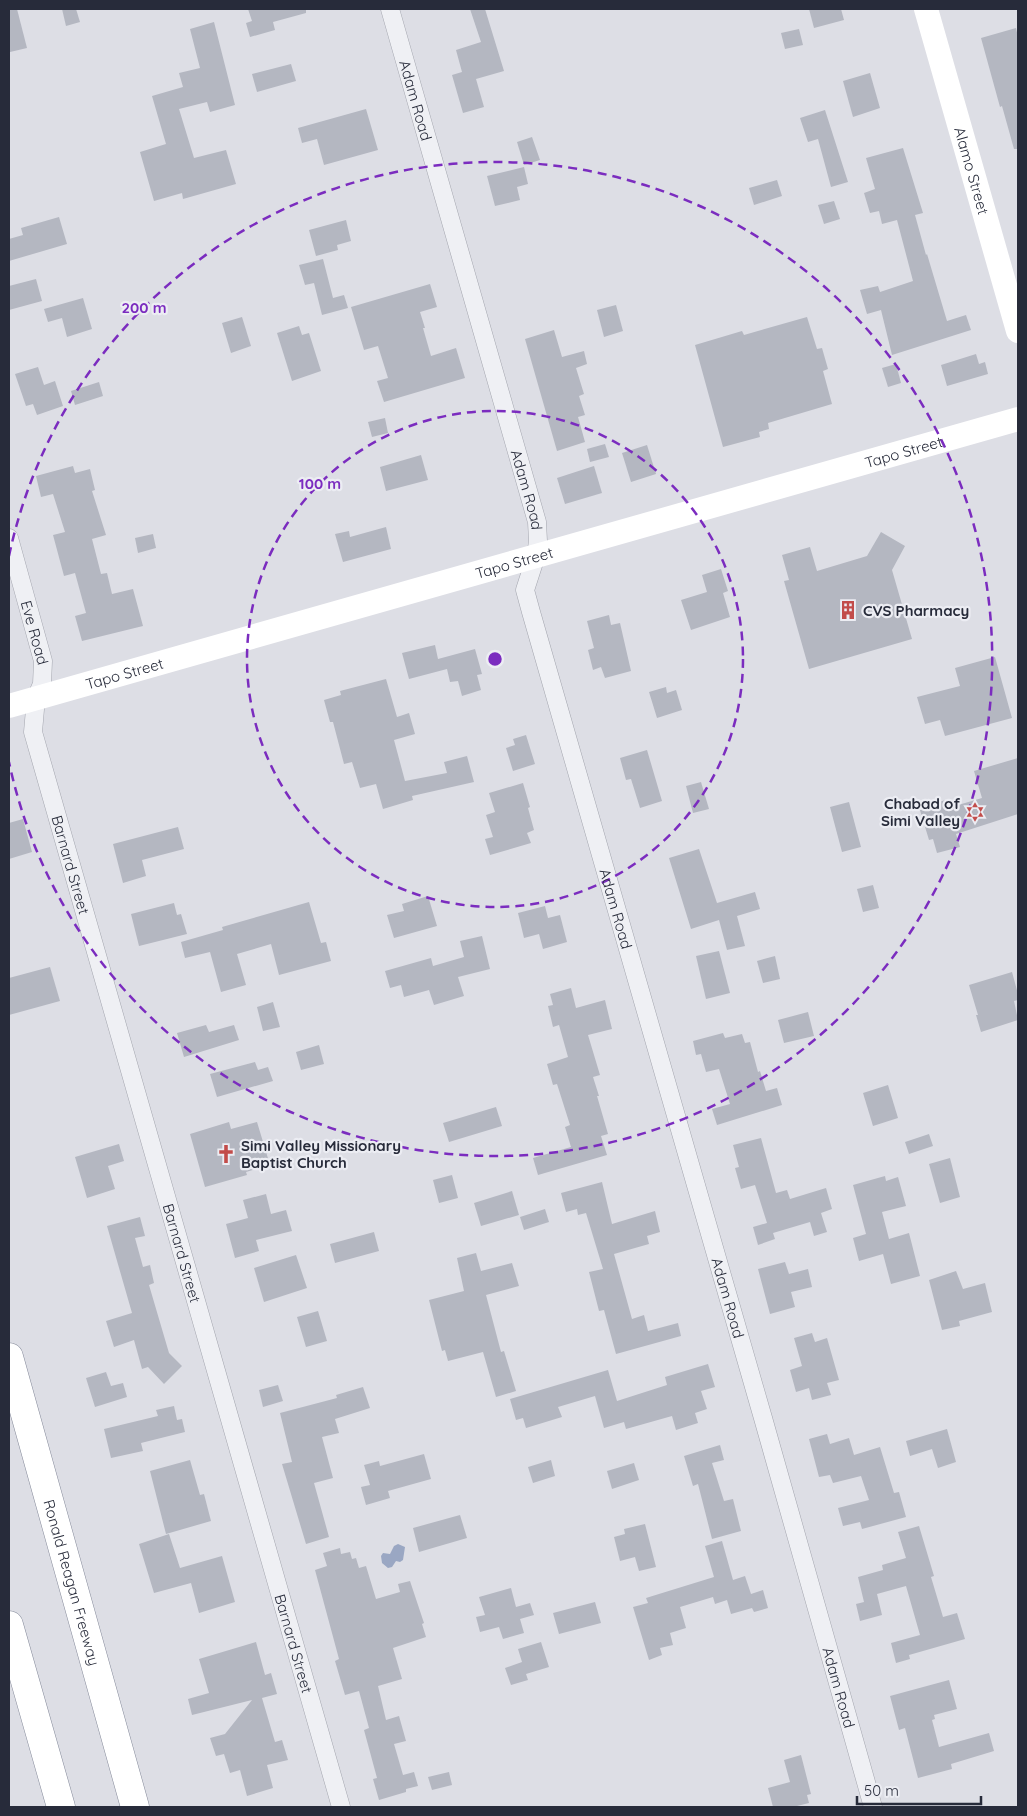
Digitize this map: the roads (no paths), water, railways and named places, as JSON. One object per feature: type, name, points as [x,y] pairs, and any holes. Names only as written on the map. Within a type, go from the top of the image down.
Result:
[{"type":"highway","name":"Ronald Reagan Freeway","points":[[9,1357],[135,1807]]},
{"type":"highway","points":[[9,1625],[61,1807]]},
{"type":"street","name":"Adam Road","points":[[390,9],[536,522],[538,541],[536,556],[525,590],[873,1807]]},
{"type":"street","name":"Alamo Street","points":[[926,9],[1018,331]]},
{"type":"street","name":"Tapo Street","points":[[9,706],[1018,419]]},
{"type":"street","name":"Eve Road","points":[[9,538],[43,661],[42,684],[36,698]]},
{"type":"street","name":"Barnard Street","points":[[36,698],[33,732],[341,1807]]},
{"type":"water","points":[[398,1544],[405,1547],[403,1560],[400,1562],[396,1561],[392,1567],[388,1568],[382,1563],[381,1556],[383,1553],[390,1554],[394,1546]]},
{"type":"place","name":"CVS Pharmacy","points":[[848,610]]},
{"type":"place","name":"Chabad of Simi Valley","points":[[975,812]]},
{"type":"place","name":"Simi Valley Missionary Baptist Church","points":[[226,1154]]}]
